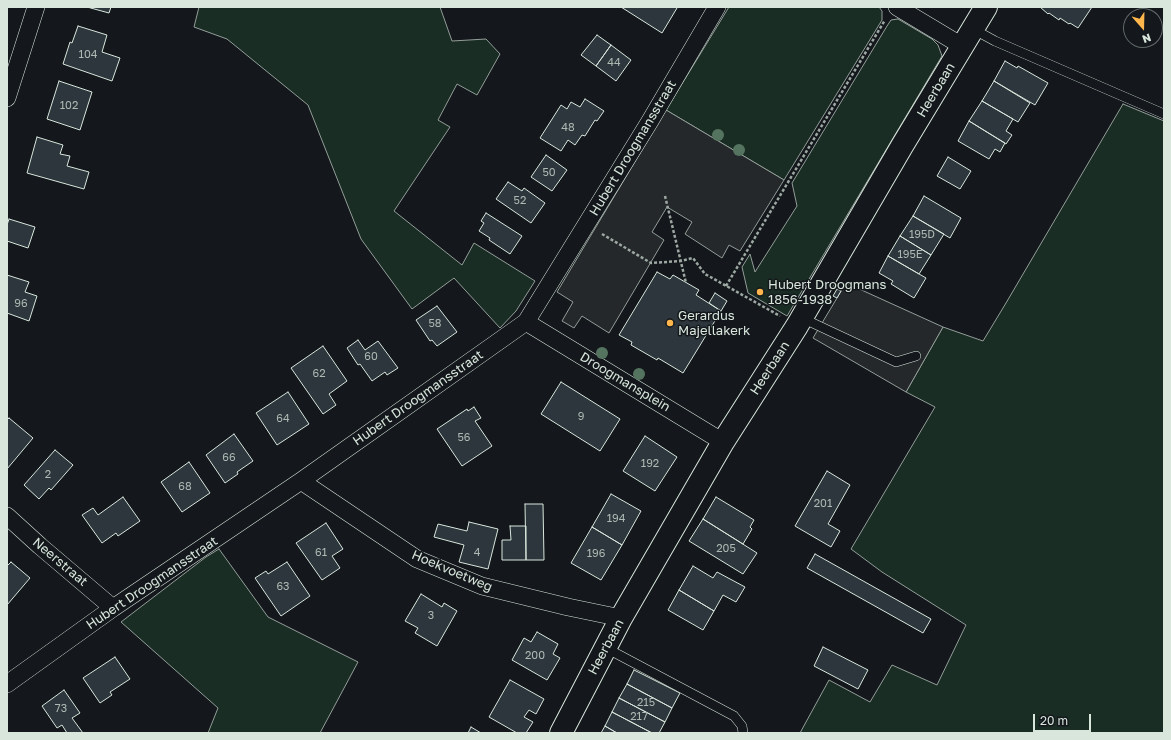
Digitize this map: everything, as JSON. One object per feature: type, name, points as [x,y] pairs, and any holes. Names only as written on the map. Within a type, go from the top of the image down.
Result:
[{"type":"street","points":[[7,98],[36,7]]},
{"type":"street","name":"Hubert Droogmansstraat","points":[[7,684],[114,608],[301,481],[526,322],[650,121],[717,7]]},
{"type":"street","name":"Heerbaan","points":[[561,733],[621,618],[723,442],[799,322],[902,146],[986,7]]},
{"type":"street","points":[[893,10],[967,37]]},
{"type":"street","name":"Droogmansplein","points":[[526,322],[723,442]]},
{"type":"street","name":"Hoekvoetweg","points":[[301,481],[417,559],[482,586],[621,618]]},
{"type":"street","name":"Neerstraat","points":[[7,516],[40,546],[114,608]]},
{"type":"lane","points":[[967,37],[995,41],[1164,114]]},
{"type":"lane","points":[[799,322],[896,362],[916,356]]},
{"type":"lane","points":[[606,648],[734,716],[742,726],[743,733]]},
{"type":"path","points":[[726,286],[893,10]]},
{"type":"path","points":[[665,196],[686,283]]},
{"type":"path","points":[[586,224],[651,263],[681,261],[693,258],[705,274],[799,322]]},
{"type":"green space","points":[[199,7],[440,7],[452,41],[486,39],[500,54],[477,95],[457,84],[438,120],[450,127],[394,211],[462,265],[474,243],[535,281],[516,311],[500,328],[454,278],[412,309],[361,239],[308,105],[227,39],[194,27]]},
{"type":"green space","points":[[729,7],[879,7],[882,11],[882,20],[784,180],[666,110]]},
{"type":"green space","points":[[898,19],[932,39],[938,45],[942,56],[787,316],[748,293],[742,267],[750,254],[755,272],[797,206],[792,183],[887,26],[891,20]]},
{"type":"green space","points":[[1123,104],[1164,121],[1164,733],[800,733],[829,680],[870,702],[892,665],[937,685],[966,625],[882,572],[851,549],[935,407],[906,392],[943,327],[983,341]]},
{"type":"green space","points":[[219,549],[268,617],[358,662],[320,733],[208,733],[218,708],[121,622],[206,557]]},
{"type":"shaded area","points":[[666,110],[784,180],[740,251],[729,245],[722,258],[685,234],[692,222],[667,207],[652,232],[664,240],[609,333],[582,316],[574,328],[562,321],[573,302],[557,292]]},
{"type":"shaded area","points":[[846,283],[943,327],[906,392],[813,338]]},
{"type":"building","points":[[87,7],[111,7],[109,13]]},
{"type":"building","points":[[621,7],[675,7],[677,8],[662,33]]},
{"type":"building","points":[[1040,7],[1092,7],[1078,28],[1060,18],[1059,20],[1049,13],[1048,14]]},
{"type":"building","points":[[78,26],[107,35],[102,52],[120,58],[112,81],[63,64],[70,42],[72,43]]},
{"type":"building","points":[[597,35],[611,45],[596,66],[581,55]]},
{"type":"building","points":[[611,45],[631,60],[616,81],[596,66]]},
{"type":"building","points":[[1005,61],[1017,68],[1018,66],[1048,83],[1035,105],[994,81]]},
{"type":"building","points":[[59,81],[92,92],[80,130],[47,119]]},
{"type":"building","points":[[994,81],[1030,103],[1018,122],[982,101]]},
{"type":"building","points":[[585,99],[604,111],[597,121],[595,120],[585,136],[582,135],[575,145],[568,140],[561,151],[540,138],[561,105],[567,109],[571,102],[580,107]]},
{"type":"building","points":[[982,101],[1013,119],[1006,131],[1012,135],[1006,144],[969,121]]},
{"type":"building","points":[[969,121],[1005,143],[1000,152],[995,149],[989,159],[958,141]]},
{"type":"building","points":[[37,137],[63,145],[60,154],[70,156],[67,166],[89,172],[84,189],[27,173]]},
{"type":"building","points":[[546,155],[567,170],[552,191],[531,177]]},
{"type":"building","points":[[948,157],[971,171],[960,189],[937,176]]},
{"type":"building","points":[[508,182],[522,191],[524,188],[545,203],[531,223],[496,199]]},
{"type":"building","points":[[924,196],[961,218],[950,238],[913,216]]},
{"type":"building","points":[[486,213],[522,236],[510,254],[489,240],[490,238],[479,231],[484,223],[481,221]]},
{"type":"building","points":[[913,216],[944,234],[931,255],[900,236]]},
{"type":"building","points":[[9,219],[35,227],[28,248],[7,241],[7,225]]},
{"type":"building","points":[[900,236],[931,255],[919,274],[888,256]]},
{"type":"building","points":[[888,256],[926,278],[914,298],[891,284],[893,281],[879,273]]},
{"type":"building","name":"Gerardus Majellakerk","points":[[657,272],[670,279],[673,275],[699,290],[696,295],[721,311],[683,373],[658,358],[657,360],[631,345],[632,342],[619,335]]},
{"type":"building","points":[[7,275],[29,282],[25,292],[37,296],[29,321],[7,313]]},
{"type":"building","points":[[837,289],[841,291],[837,298],[833,296]]},
{"type":"building","points":[[715,293],[727,301],[721,311],[709,303]]},
{"type":"building","points":[[437,306],[457,332],[437,346],[432,340],[430,341],[416,320]]},
{"type":"building","points":[[358,340],[365,350],[378,341],[398,368],[387,375],[385,372],[372,381],[360,364],[358,365],[347,348]]},
{"type":"building","points":[[323,346],[347,381],[329,394],[336,405],[323,414],[291,368]]},
{"type":"building","points":[[561,382],[620,419],[600,451],[541,414]]},
{"type":"building","points":[[288,392],[309,424],[277,445],[256,413]]},
{"type":"building","points":[[474,407],[481,418],[475,421],[492,446],[462,466],[437,429],[467,409],[468,411]]},
{"type":"building","points":[[9,418],[33,438],[7,469],[7,420]]},
{"type":"building","points":[[234,434],[253,461],[237,472],[238,474],[225,483],[206,455]]},
{"type":"building","points":[[645,436],[677,457],[655,491],[623,471]]},
{"type":"building","points":[[55,450],[73,465],[51,490],[49,488],[39,499],[24,485]]},
{"type":"building","points":[[189,462],[210,493],[182,512],[161,482]]},
{"type":"building","points":[[827,471],[850,485],[828,524],[840,531],[831,547],[795,526]]},
{"type":"building","points":[[611,494],[641,511],[622,545],[592,527]]},
{"type":"building","points":[[123,497],[140,521],[118,536],[116,533],[102,543],[82,515],[93,508],[98,515]]},
{"type":"building","points":[[716,497],[754,520],[750,527],[752,529],[743,544],[703,519]]},
{"type":"building","points":[[525,504],[543,504],[544,560],[526,560]]},
{"type":"building","points":[[703,519],[757,553],[743,574],[689,541]]},
{"type":"building","points":[[469,522],[498,529],[488,569],[459,562],[464,545],[434,537],[438,524],[467,531]]},
{"type":"building","points":[[326,523],[343,549],[332,556],[340,568],[322,580],[296,543]]},
{"type":"building","points":[[510,526],[526,526],[526,560],[502,560],[502,540],[511,540]]},
{"type":"building","points":[[592,527],[622,545],[601,580],[571,563]]},
{"type":"building","points":[[815,554],[931,619],[923,633],[807,568]]},
{"type":"building","points":[[11,562],[30,578],[7,605],[7,566]]},
{"type":"building","points":[[287,562],[310,596],[281,616],[255,578],[266,571],[268,574]]},
{"type":"building","points":[[693,566],[713,578],[717,572],[745,587],[736,602],[723,595],[714,611],[679,590]]},
{"type":"building","points":[[679,590],[714,611],[703,630],[668,610]]},
{"type":"building","points":[[421,594],[442,607],[444,603],[457,611],[437,646],[415,633],[418,628],[405,621]]},
{"type":"building","points":[[537,632],[558,644],[553,654],[560,658],[547,680],[512,660],[524,638],[531,642]]},
{"type":"building","points":[[823,647],[868,670],[858,689],[814,666]]},
{"type":"building","points":[[115,657],[130,679],[110,692],[112,695],[100,703],[83,678]]},
{"type":"building","points":[[634,670],[680,693],[672,708],[627,684]]},
{"type":"building","points":[[510,680],[544,699],[536,714],[529,710],[524,717],[533,722],[526,733],[517,733],[489,717]]},
{"type":"building","points":[[627,684],[672,708],[665,722],[619,698]]},
{"type":"building","points":[[64,690],[80,713],[72,718],[83,733],[67,733],[62,725],[57,728],[42,706]]},
{"type":"building","points":[[619,698],[665,722],[659,733],[652,733],[612,712]]},
{"type":"building","points":[[612,712],[652,733],[617,733],[605,726]]},
{"type":"building","points":[[605,726],[617,733],[601,733]]},
{"type":"building","points":[[471,727],[481,733],[468,733]]},
{"type":"place","name":"Hubert Droogmans 1856-1938","points":[[760,292]]},
{"type":"place","name":"Gerardus Majellakerk","points":[[670,323]]}]
